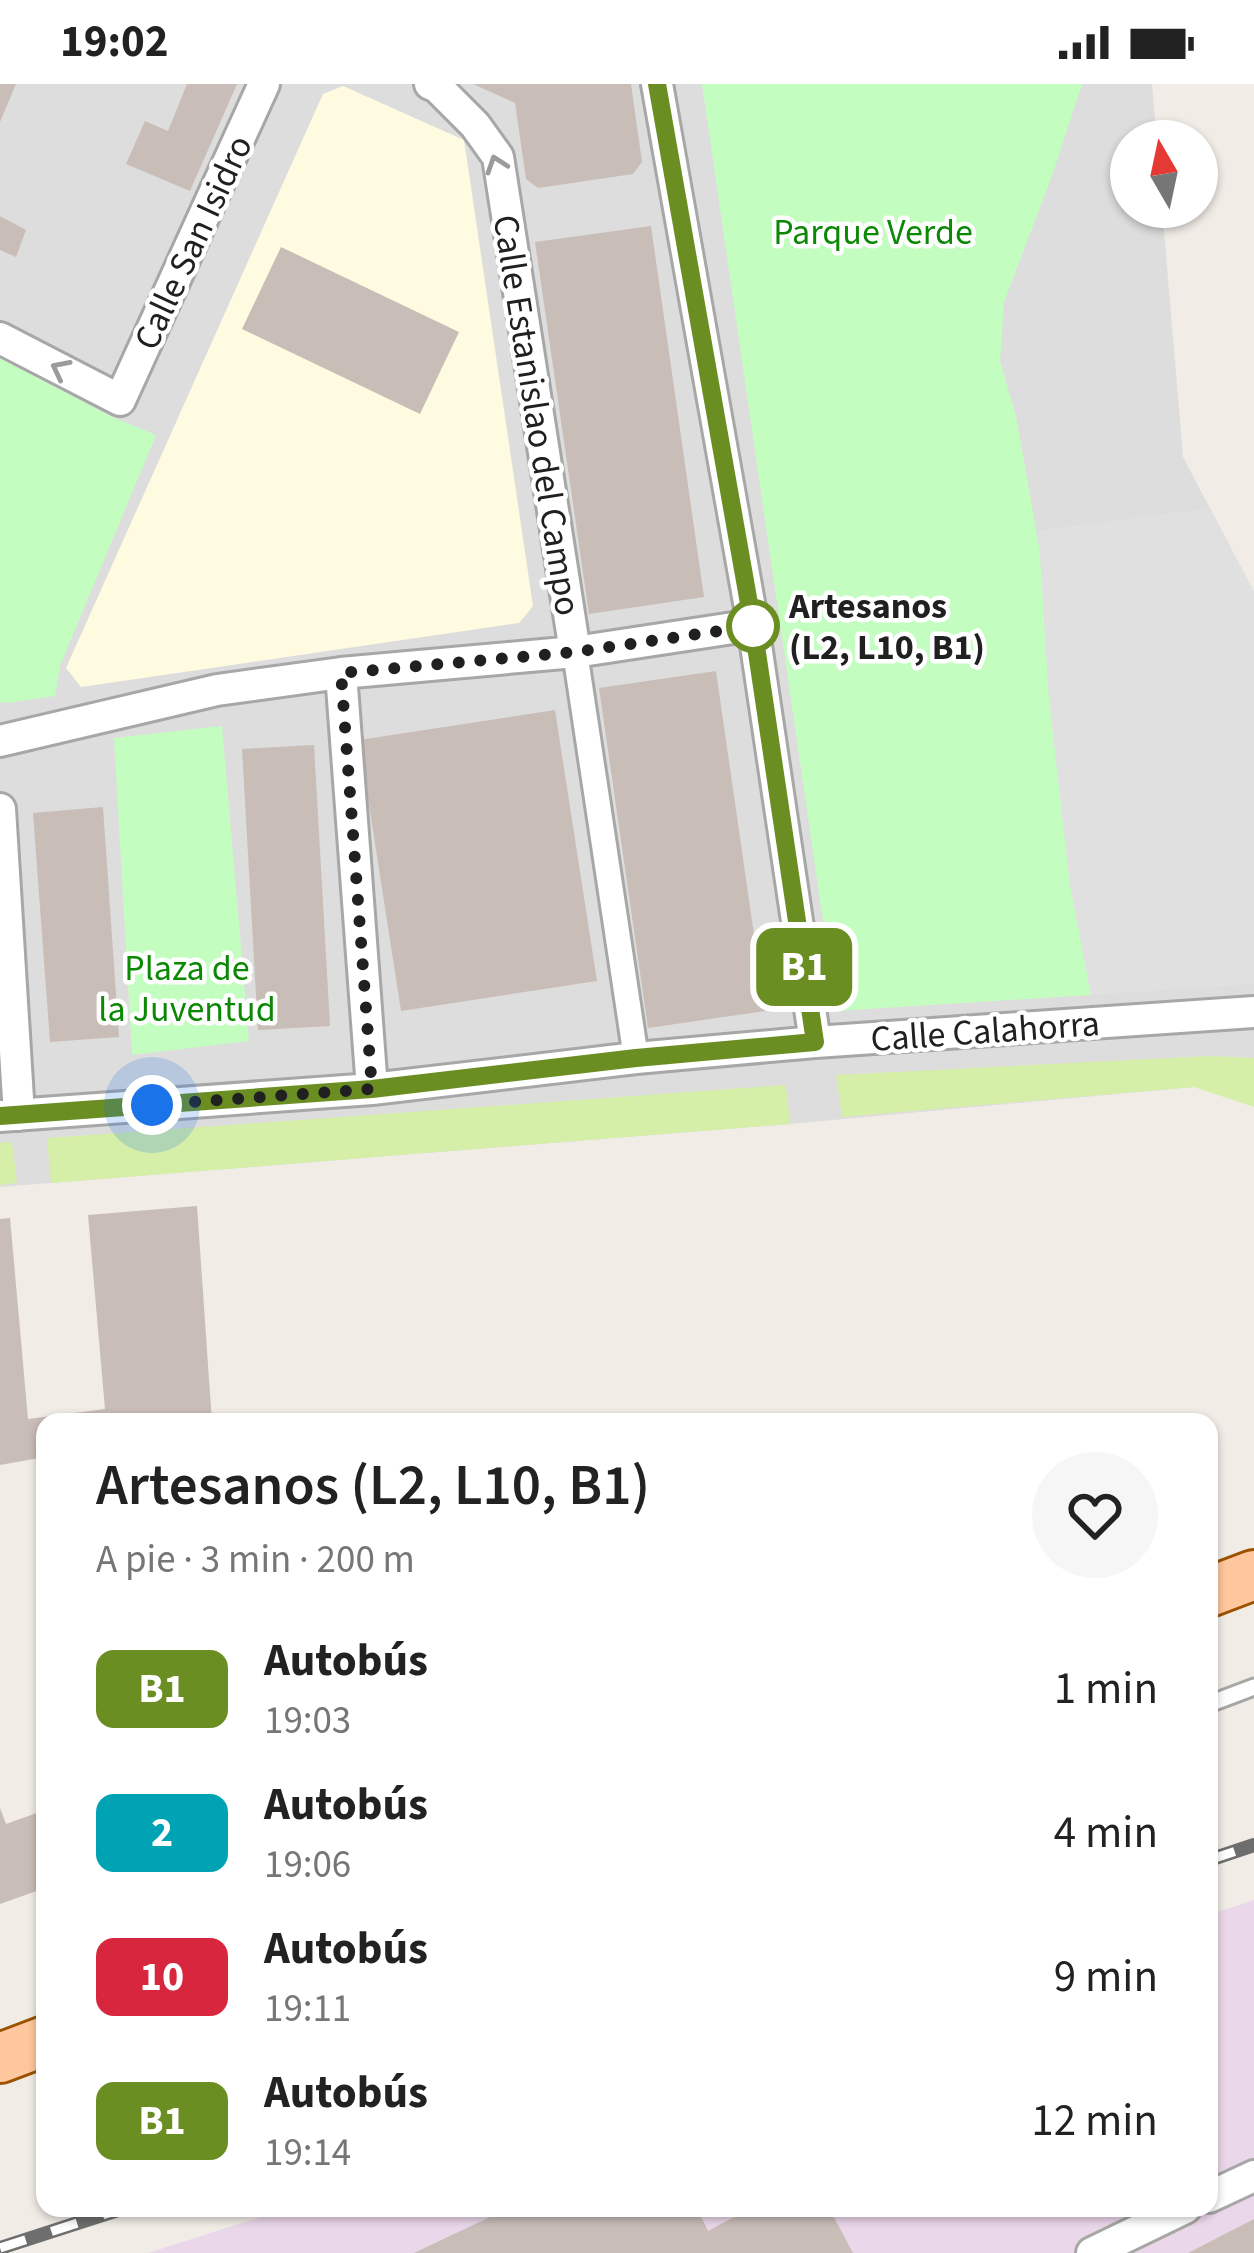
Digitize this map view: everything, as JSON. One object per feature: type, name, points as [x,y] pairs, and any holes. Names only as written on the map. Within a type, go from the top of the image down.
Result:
[{"type":"main road","points":[[1218,1589],[1254,1575]]},
{"type":"main road","points":[[0,2058],[36,2044]]},
{"type":"street","name":"Calle San Isidro","points":[[0,338],[120,400],[265,84]]},
{"type":"street","name":"Calle Estanislao del Campo","points":[[430,84],[475,125],[498,157],[636,1058]]},
{"type":"street","points":[[657,84],[753,626],[815,1042]]},
{"type":"street","points":[[0,741],[217,690],[341,673],[575,652],[753,626]]},
{"type":"street","points":[[341,673],[372,1089]]},
{"type":"street","points":[[0,809],[10,1115]]},
{"type":"street","name":"Calle Calahorra","points":[[10,1115],[372,1089],[815,1042],[1254,1012]]},
{"type":"street","points":[[1218,2193],[1254,2176]]},
{"type":"street","points":[[1092,2253],[1166,2217]]},
{"type":"lane","points":[[1218,1701],[1254,1687]]},
{"type":"shaded area","points":[[0,84],[1152,84],[1155,120],[1110,120],[1110,228],[1164,228],[1183,457],[1254,592],[1254,1077],[1194,1087],[790,1124],[0,1187]]},
{"type":"shaded area","points":[[343,86],[464,140],[533,606],[519,623],[81,687],[66,668],[323,94]]},
{"type":"shaded area","points":[[1210,508],[1254,592],[1254,984],[1091,995],[1070,884],[1036,531]]},
{"type":"shaded area","points":[[1254,1900],[1254,2253],[148,2253],[261,2217],[1218,2217],[1218,1912]]},
{"type":"green space","name":"Parque Verde","points":[[702,84],[1082,84],[1004,302],[1000,361],[1016,416],[1040,552],[1049,698],[1070,884],[1091,995],[836,1011]]},
{"type":"green space","points":[[0,358],[156,435],[60,666],[55,696],[5,703],[0,702]]},
{"type":"green space","name":"Plaza de la Juventud","points":[[222,726],[249,1041],[132,1055],[114,738]]},
{"type":"green space","points":[[1210,1056],[1254,1058],[1254,1107],[1194,1087],[842,1117],[836,1075]]},
{"type":"green space","points":[[786,1085],[790,1124],[51,1183],[47,1138]]},
{"type":"green space","points":[[12,1142],[17,1183],[0,1185],[0,1143]]},
{"type":"building","points":[[0,84],[16,84],[0,122]]},
{"type":"building","points":[[187,84],[237,84],[190,191],[126,164],[145,121],[168,131]]},
{"type":"building","points":[[473,84],[631,84],[642,162],[633,174],[538,188],[526,179],[515,103]]},
{"type":"building","points":[[0,216],[26,230],[16,257],[0,250]]},
{"type":"building","points":[[651,226],[704,597],[589,614],[535,242]]},
{"type":"building","points":[[281,247],[459,332],[420,414],[242,329]]},
{"type":"building","points":[[716,671],[765,1011],[648,1028],[599,688]]},
{"type":"building","points":[[555,710],[597,981],[401,1011],[359,740]]},
{"type":"building","points":[[314,745],[330,1026],[258,1030],[242,749]]},
{"type":"building","points":[[103,807],[119,1037],[50,1042],[33,813]]},
{"type":"building","points":[[197,1206],[211,1413],[74,1413],[105,1409],[88,1215]]},
{"type":"building","points":[[10,1218],[28,1419],[36,1418],[36,1459],[0,1465],[0,1219]]},
{"type":"building","points":[[0,1808],[6,1824],[36,1813],[36,1891],[0,1904]]},
{"type":"building","points":[[490,2217],[701,2217],[708,2231],[734,2217],[834,2217],[853,2253],[414,2253]]},
{"type":"building","points":[[1254,2219],[1254,2253],[1188,2253]]},
{"type":"railway","points":[[1218,1857],[1254,1845]]},
{"type":"railway","points":[[0,2248],[96,2217]]},
{"type":"bus line","name":"B1","points":[[0,1116],[372,1089],[815,1042],[753,626],[657,84]]},
{"type":"place","name":"Artesanos (L2, L10, B1)","points":[[753,626]]},
{"type":"route","points":[[152,1105],[372,1089],[341,673],[575,652],[753,626]]}]
